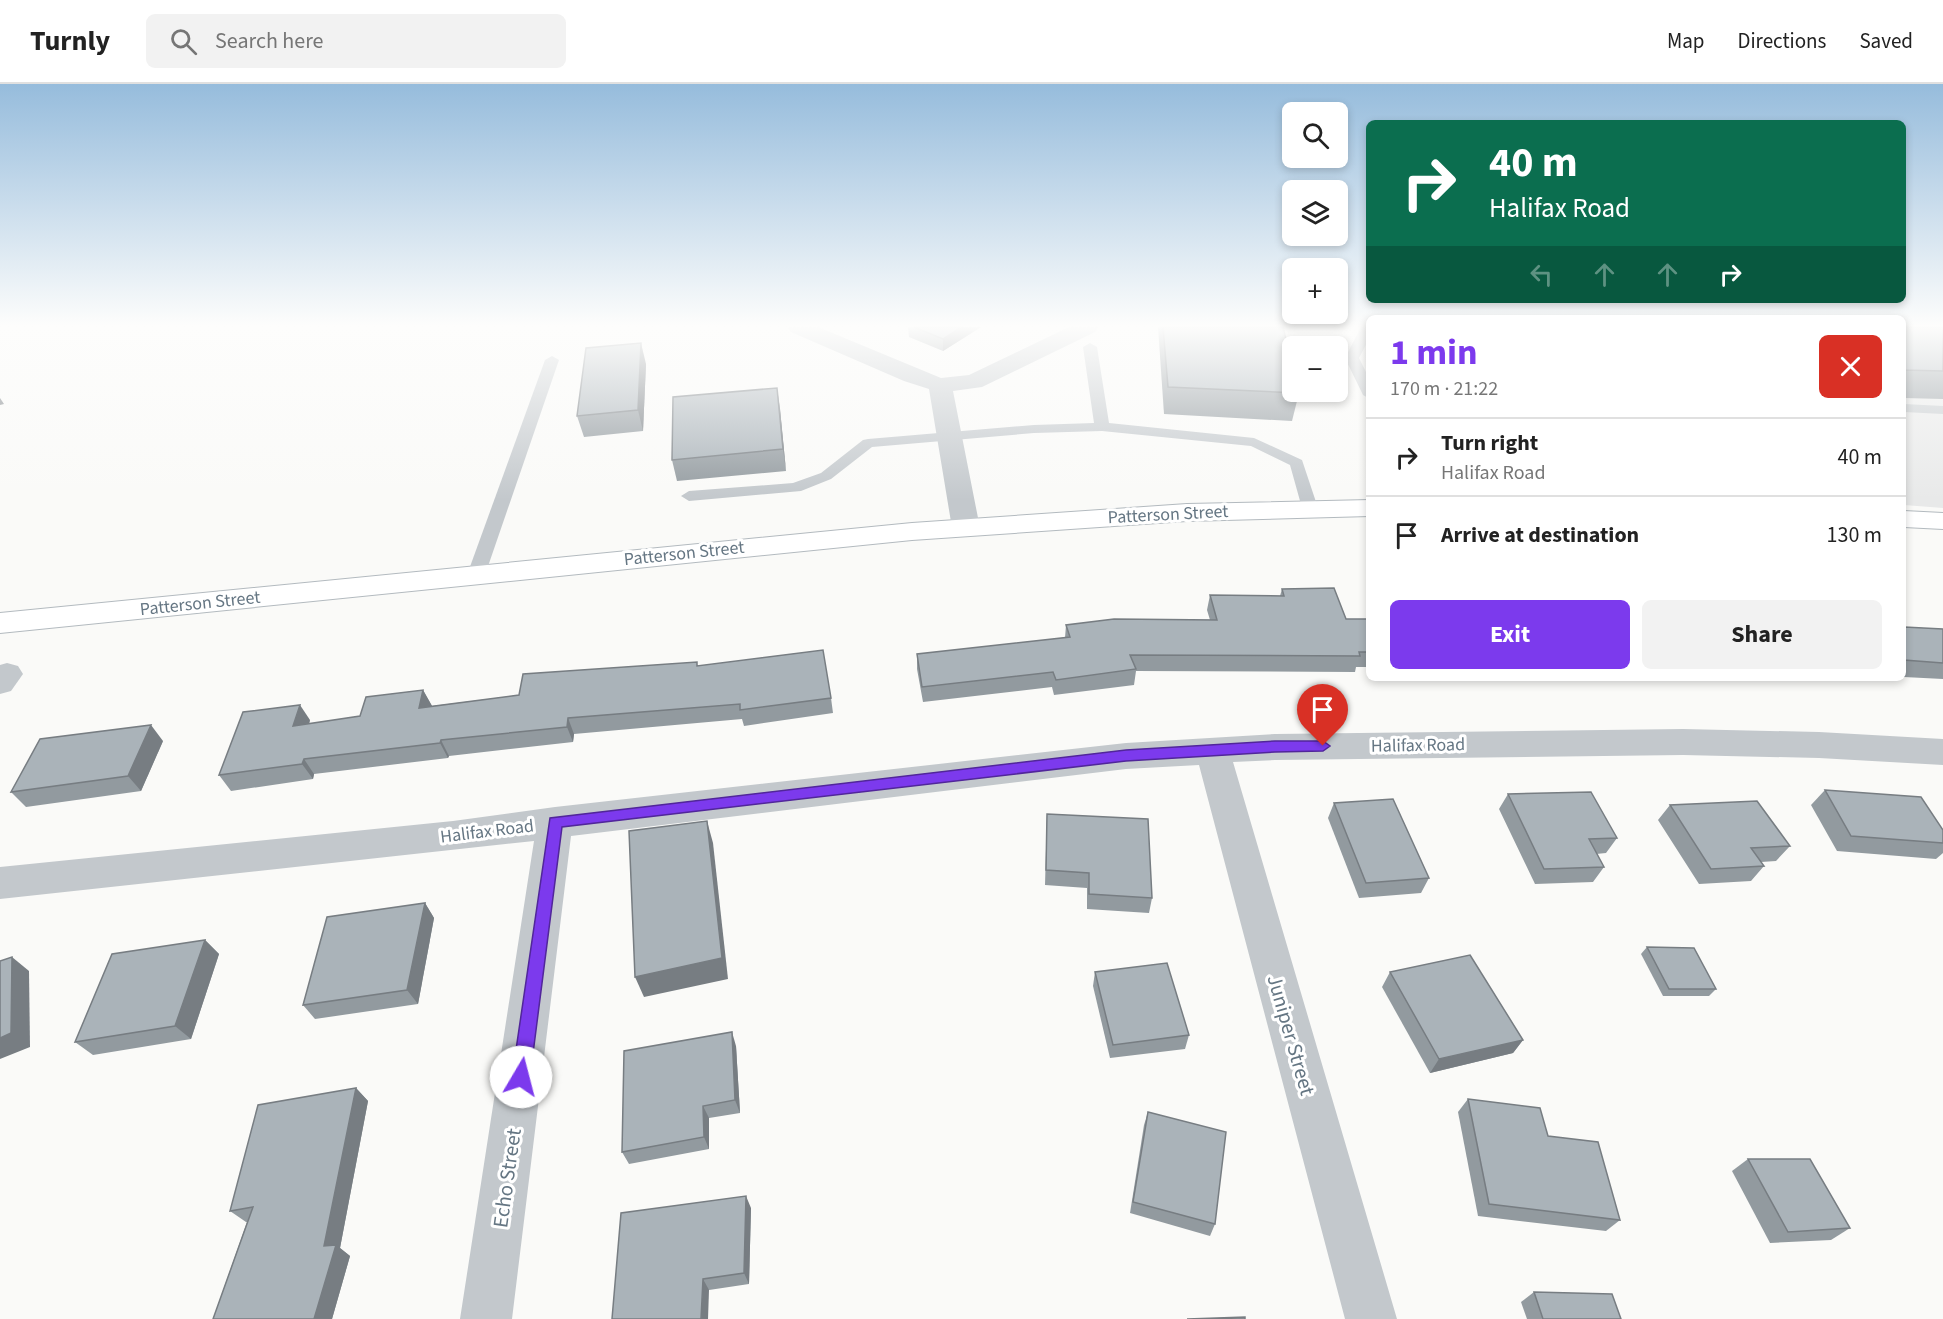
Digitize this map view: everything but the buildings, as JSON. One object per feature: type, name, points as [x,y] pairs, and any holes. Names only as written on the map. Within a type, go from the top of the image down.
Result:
[{"type":"main road","name":"Patterson Street","points":[[0,623],[796,542],[1086,518],[1310,508],[1366,508]]},
{"type":"main road","points":[[1906,519],[1943,521]]},
{"type":"street","points":[[944,385],[940,385],[966,528]]},
{"type":"street","name":"Halifax Road","points":[[0,883],[453,836],[555,822],[1126,756],[1212,750],[1275,747],[1683,742],[1819,745],[1943,752]]},
{"type":"street","name":"Juniper Street","points":[[1212,750],[1371,1319]]},
{"type":"street","name":"Echo Street","points":[[486,1319],[555,822]]},
{"type":"lane","points":[[476,575],[543,385]]},
{"type":"lane","points":[[1095,385],[1102,427]]},
{"type":"lane","points":[[1906,408],[1943,410]]},
{"type":"lane","points":[[689,496],[795,488],[826,476],[868,443],[1034,429],[1102,427],[1254,442],[1297,463],[1310,508]]},
{"type":"shaded area","points":[[1906,385],[1943,385],[1943,508],[1906,505]]},
{"type":"route","points":[[521,1077],[555,822],[1126,756],[1323,746]]}]
